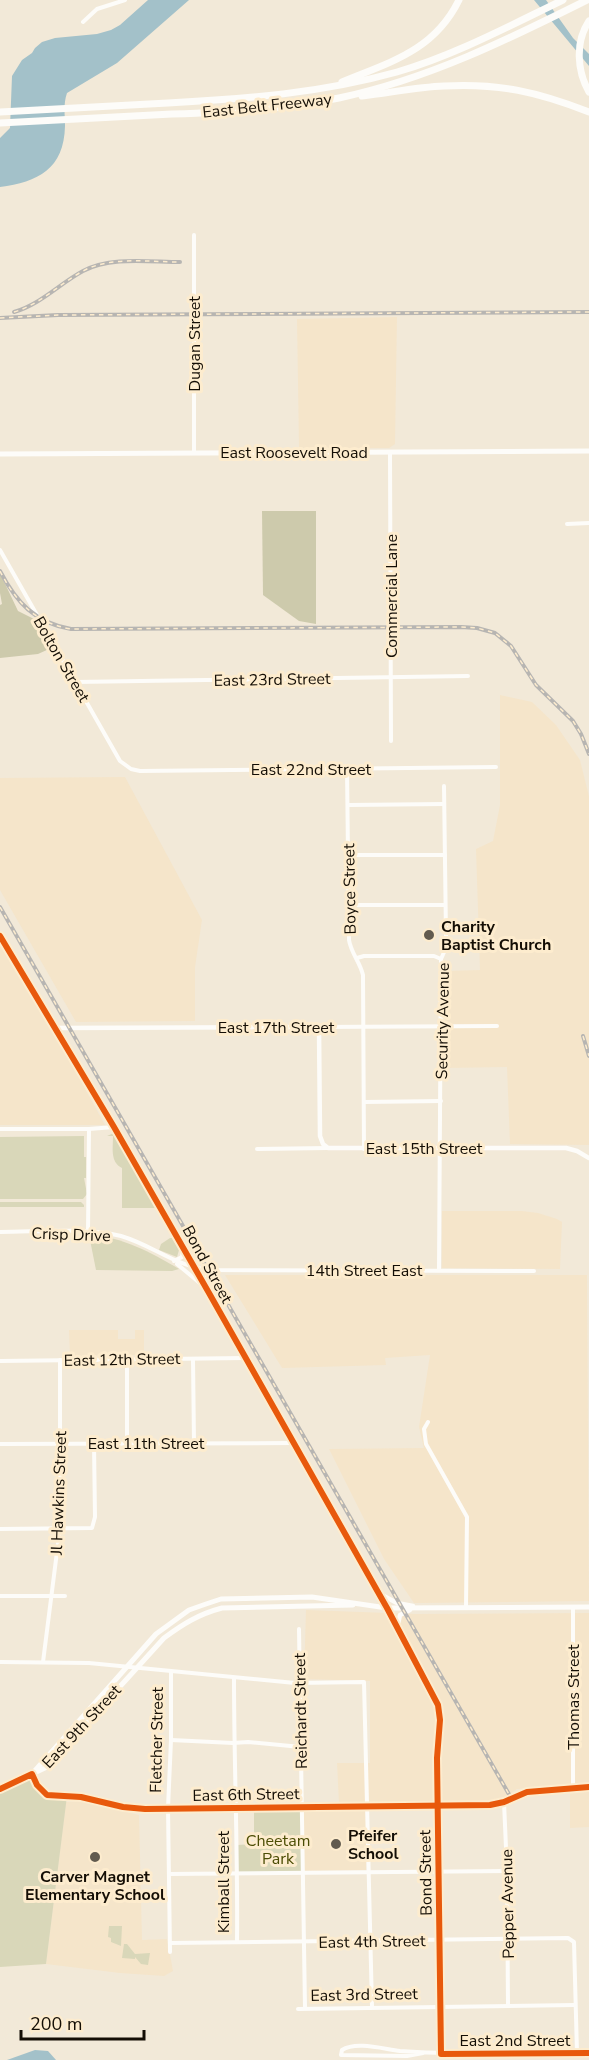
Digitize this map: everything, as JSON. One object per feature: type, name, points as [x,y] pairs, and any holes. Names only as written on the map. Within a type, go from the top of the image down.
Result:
[{"type":"highway","points":[[326,88],[389,65],[416,50],[443,25],[459,0]]},
{"type":"highway","name":"East Belt Freeway","points":[[0,112],[225,100],[326,88],[398,71],[442,57],[563,0]]},
{"type":"highway","name":"East Belt Freeway","points":[[0,123],[258,109],[338,98],[385,86],[459,62],[587,0]]},
{"type":"highway","points":[[589,21],[582,36],[579,53],[583,82],[589,93]]},
{"type":"highway","points":[[338,98],[444,86],[485,85],[541,94],[589,112]]},
{"type":"main road","name":"East Roosevelt Road","points":[[0,454],[589,451]]},
{"type":"main road","name":"East 9th Street","points":[[32,1774],[156,1634],[189,1611],[221,1599],[312,1597],[387,1608],[589,1607]]},
{"type":"main road","name":"East 9th Street","points":[[32,1774],[47,1767],[164,1638],[201,1613],[222,1608],[375,1605]]},
{"type":"main road","points":[[0,1789],[32,1774]]},
{"type":"street","points":[[83,22],[97,9],[125,0]]},
{"type":"street","name":"Dugan Street","points":[[194,235],[195,453]]},
{"type":"street","name":"Commercial Lane","points":[[390,452],[391,741]]},
{"type":"street","points":[[567,524],[589,523]]},
{"type":"street","name":"Bolton Street","points":[[0,550],[120,760],[127,767]]},
{"type":"street","name":"East 23rd Street","points":[[75,682],[468,676]]},
{"type":"street","name":"East 22nd Street","points":[[127,767],[140,771],[496,767]]},
{"type":"street","name":"Boyce Street","points":[[347,769],[350,947],[363,975],[364,1149]]},
{"type":"street","name":"Security Avenue","points":[[439,1270],[441,959],[445,950],[444,786]]},
{"type":"street","points":[[348,805],[444,804]]},
{"type":"street","points":[[348,855],[445,855]]},
{"type":"street","points":[[349,905],[445,905]]},
{"type":"street","name":"Bond Street","points":[[0,936],[195,1268],[387,1608],[434,1696],[440,1713],[437,1758],[441,2054]]},
{"type":"street","points":[[357,958],[364,956],[434,956],[441,959]]},
{"type":"street","name":"East 17th Street","points":[[55,1028],[497,1026]]},
{"type":"street","points":[[320,1027],[320,1136],[328,1149]]},
{"type":"street","points":[[364,1102],[441,1101]]},
{"type":"street","points":[[0,1130],[114,1127]]},
{"type":"street","points":[[88,1232],[89,1129]]},
{"type":"street","name":"East 15th Street","points":[[257,1149],[566,1148],[589,1158]]},
{"type":"street","name":"Crisp Drive","points":[[0,1232],[88,1232],[124,1237],[173,1261],[195,1268]]},
{"type":"street","points":[[173,1261],[182,1257],[182,1246]]},
{"type":"street","name":"Crisp Drive","points":[[173,1261],[209,1293]]},
{"type":"street","name":"14th Street East","points":[[195,1268],[534,1271]]},
{"type":"street","points":[[209,1293],[206,1278],[223,1270]]},
{"type":"street","name":"East 12th Street","points":[[0,1361],[245,1358]]},
{"type":"street","points":[[127,1359],[127,1444]]},
{"type":"street","points":[[193,1359],[194,1443]]},
{"type":"street","name":"Jl Hawkins Street","points":[[43,1662],[60,1528],[60,1360]]},
{"type":"street","points":[[428,1422],[424,1429],[426,1444],[467,1517],[466,1608]]},
{"type":"street","name":"East 11th Street","points":[[0,1444],[293,1443]]},
{"type":"street","points":[[0,1529],[91,1528],[95,1517],[94,1444]]},
{"type":"street","points":[[373,1583],[389,1600],[425,1608]]},
{"type":"street","points":[[0,1596],[65,1596]]},
{"type":"street","name":"Thomas Street","points":[[573,1607],[573,1788]]},
{"type":"street","points":[[399,1630],[398,1620],[402,1613],[425,1608]]},
{"type":"street","name":"Reichardt Street","points":[[298,1629],[301,1682],[305,2008]]},
{"type":"street","points":[[0,1662],[89,1663],[234,1678],[301,1682],[364,1682],[372,2007]]},
{"type":"street","name":"Fletcher Street","points":[[170,1952],[168,1808],[171,1672]]},
{"type":"street","name":"Kimball Street","points":[[234,1678],[237,1942]]},
{"type":"street","points":[[171,1740],[248,1742],[302,1747]]},
{"type":"street","name":"East 6th Street","points":[[32,1774],[37,1785],[47,1795],[81,1797],[134,1808],[490,1805],[506,1801]]},
{"type":"street","points":[[520,1794],[535,1790],[589,1787]]},
{"type":"street","name":"Pepper Avenue","points":[[506,1801],[508,2006]]},
{"type":"street","points":[[169,1874],[507,1871]]},
{"type":"street","name":"East 4th Street","points":[[170,1943],[568,1938],[573,1940],[575,2005]]},
{"type":"street","points":[[575,2005],[577,2053]]},
{"type":"street","name":"East 3rd Street","points":[[298,2008],[575,2005]]},
{"type":"street","name":"East 2nd Street","points":[[423,2053],[407,2056],[341,2055],[342,2050],[348,2046],[441,2054],[589,2053]]},
{"type":"shaded area","points":[[397,317],[395,444],[389,448],[299,448],[297,319]]},
{"type":"shaded area","points":[[262,511],[316,511],[316,624],[299,621],[263,595]]},
{"type":"shaded area","points":[[0,573],[18,611],[34,619],[49,649],[38,654],[0,658],[0,605],[2,604]]},
{"type":"shaded area","points":[[500,695],[532,702],[556,725],[580,760],[589,796],[589,1145],[510,1144],[507,1067],[445,1068],[444,971],[480,970],[476,849],[493,841],[500,805]]},
{"type":"shaded area","points":[[125,777],[202,920],[195,967],[195,1021],[76,1022],[0,890],[0,778]]},
{"type":"shaded area","points":[[0,942],[51,1027],[105,1125],[0,1125]]},
{"type":"shaded area","points":[[442,1211],[522,1211],[557,1219],[562,1222],[560,1269],[442,1268]]},
{"type":"shaded area","points":[[225,1275],[587,1275],[589,1601],[414,1603],[384,1559],[329,1449],[424,1448],[419,1427],[430,1355],[385,1358],[386,1365],[282,1368]]},
{"type":"shaded area","points":[[69,1330],[118,1330],[118,1339],[135,1339],[135,1330],[144,1330],[144,1355],[70,1356]]},
{"type":"shaded area","points":[[306,1610],[416,1614],[589,1613],[589,1784],[517,1789],[502,1800],[404,1804],[339,1803],[337,1763],[370,1763],[370,1681],[304,1679]]},
{"type":"shaded area","points":[[570,1791],[589,1791],[589,1827],[570,1828]]},
{"type":"shaded area","points":[[81,1801],[139,1815],[142,1940],[167,1939],[173,1971],[164,1976],[46,1964],[66,1802]]},
{"type":"shaded area","points":[[302,1809],[363,1809],[366,1813],[366,1870],[302,1871]]},
{"type":"green space","points":[[114,1133],[158,1208],[122,1208],[122,1168],[114,1158],[113,1136],[107,1136]]},
{"type":"green space","points":[[84,1136],[86,1178],[84,1178],[87,1194],[83,1199],[0,1199],[0,1137]]},
{"type":"green space","points":[[0,1202],[81,1202],[84,1207],[0,1207]]},
{"type":"green space","points":[[89,1235],[125,1242],[179,1269],[172,1271],[96,1270]]},
{"type":"green space","points":[[170,1238],[179,1250],[177,1257],[159,1250],[161,1244]]},
{"type":"green space","points":[[32,1774],[47,1795],[67,1796],[46,1964],[0,1967],[0,1789]]},
{"type":"green space","name":"Cheetam Park","points":[[254,1807],[301,1807],[302,1874],[237,1874],[237,1845],[254,1844]]},
{"type":"green space","points":[[109,1926],[122,1926],[121,1946],[111,1942],[111,1938],[108,1937]]},
{"type":"green space","points":[[124,1944],[127,1944],[135,1954],[150,1953],[148,1965],[141,1964],[135,1957],[135,1959],[122,1958]]},
{"type":"water","points":[[148,0],[189,0],[117,63],[67,93],[65,126],[60,153],[46,171],[26,181],[0,187],[0,138],[10,128],[12,76],[22,60],[42,42],[111,30]]},
{"type":"water","points":[[534,0],[546,0],[573,38],[589,54],[589,66]]},
{"type":"water","points":[[35,2050],[48,2051],[56,2060],[7,2060]]},
{"type":"tunnel","points":[[507,1800],[520,1794]]},
{"type":"railway","points":[[14,312],[33,304],[74,276],[94,266],[130,261],[180,262]]},
{"type":"railway","points":[[0,318],[58,315],[589,312]]},
{"type":"railway","points":[[0,571],[13,592],[28,609],[47,622],[71,629],[461,627],[495,633],[511,646],[536,685],[573,721],[589,754]]},
{"type":"railway","points":[[0,907],[510,1796]]},
{"type":"railway","points":[[583,1036],[589,1056]]},
{"type":"cycle path","points":[[0,936],[114,1127],[209,1293],[387,1608],[438,1705],[440,1720],[437,1758],[441,2054],[589,2053]]},
{"type":"cycle path","points":[[0,1789],[32,1774],[37,1785],[47,1795],[81,1797],[123,1807],[145,1809],[490,1805],[504,1802],[527,1792],[589,1787]]},
{"type":"place","name":"Charity Baptist Church","points":[[429,935]]},
{"type":"place","name":"Pfeifer School","points":[[336,1844]]},
{"type":"place","name":"Carver Magnet Elementary School","points":[[95,1857]]}]
